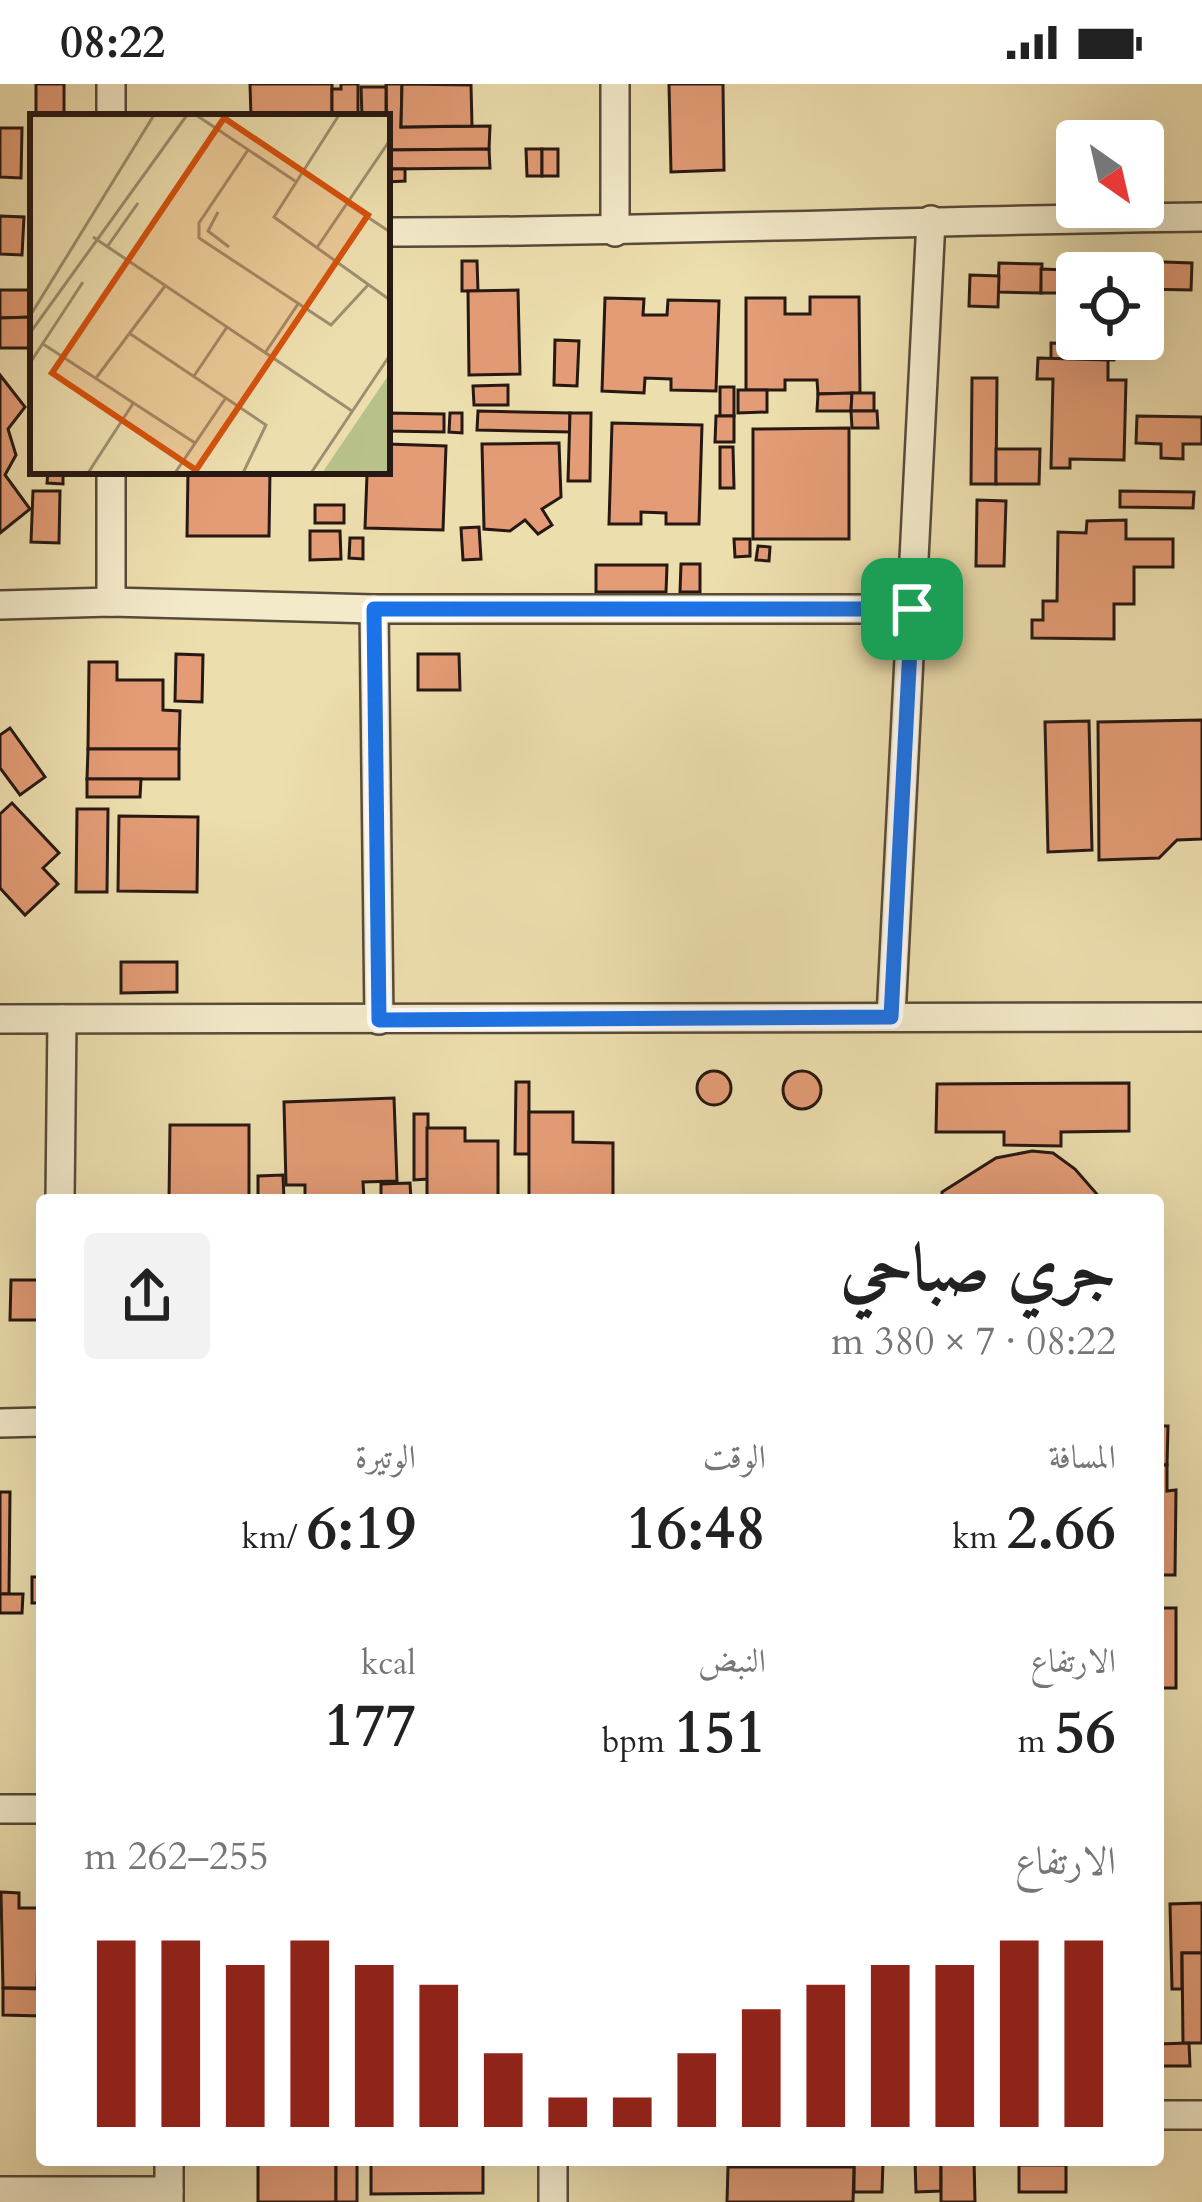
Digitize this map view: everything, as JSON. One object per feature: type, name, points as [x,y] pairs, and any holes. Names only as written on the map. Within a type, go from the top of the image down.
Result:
[{"type":"street","points":[[615,84],[616,232]]},
{"type":"street","points":[[390,232],[616,232],[931,220],[1202,217]]},
{"type":"street","points":[[891,1017],[931,220]]},
{"type":"street","points":[[111,474],[111,602]]},
{"type":"street","points":[[0,604],[912,609]]},
{"type":"street","points":[[374,609],[379,1020]]},
{"type":"street","points":[[0,1019],[1202,1017]]},
{"type":"street","points":[[60,1194],[62,1019]]},
{"type":"street","points":[[0,1423],[36,1422]]},
{"type":"street","points":[[0,1809],[36,1809]]},
{"type":"street","points":[[1164,2115],[1202,2115]]},
{"type":"street","points":[[553,2166],[553,2202]]},
{"type":"street","points":[[0,2191],[169,2196]]},
{"type":"building","points":[[36,84],[64,84],[64,114],[36,114]]},
{"type":"building","points":[[250,84],[332,84],[332,114],[251,114]]},
{"type":"building","points":[[341,84],[358,84],[358,114],[332,114],[332,89],[341,89]]},
{"type":"building","points":[[386,84],[402,84],[401,127],[490,126],[489,149],[390,150]]},
{"type":"building","points":[[402,84],[471,85],[472,126],[401,127]]},
{"type":"building","points":[[669,84],[723,84],[724,170],[671,172]]},
{"type":"building","points":[[361,87],[386,87],[386,114],[362,114]]},
{"type":"building","points":[[0,128],[22,128],[21,178],[0,177]]},
{"type":"building","points":[[489,149],[490,168],[390,169],[390,150]]},
{"type":"building","points":[[526,149],[542,149],[542,176],[527,176]]},
{"type":"building","points":[[542,149],[558,149],[558,176],[542,176]]},
{"type":"building","points":[[390,169],[405,169],[405,181],[390,182]]},
{"type":"building","points":[[0,216],[24,217],[22,255],[0,254]]},
{"type":"building","points":[[462,261],[477,261],[478,291],[462,291]]},
{"type":"building","points":[[1164,262],[1192,263],[1191,290],[1164,289]]},
{"type":"building","points":[[999,263],[1042,264],[1041,293],[998,292]]},
{"type":"building","points":[[1041,269],[1056,270],[1056,293],[1041,293]]},
{"type":"building","points":[[970,275],[999,276],[998,307],[969,306]]},
{"type":"building","points":[[0,290],[30,290],[30,317],[0,318]]},
{"type":"building","points":[[518,290],[520,374],[469,375],[468,291]]},
{"type":"building","points":[[810,297],[859,297],[860,393],[818,394],[817,380],[785,380],[785,390],[746,390],[746,298],[785,298],[785,314],[810,314]]},
{"type":"building","points":[[605,298],[644,299],[643,315],[667,315],[668,300],[719,301],[716,391],[671,390],[671,379],[645,378],[644,393],[602,391]]},
{"type":"building","points":[[30,317],[30,348],[0,348],[0,318]]},
{"type":"building","points":[[555,340],[579,341],[577,386],[554,385]]},
{"type":"building","points":[[1038,358],[1108,360],[1108,380],[1126,380],[1124,460],[1070,459],[1070,468],[1051,468],[1053,379],[1037,379]]},
{"type":"building","points":[[0,375],[25,407],[8,429],[16,455],[5,475],[30,509],[0,533]]},
{"type":"building","points":[[972,378],[997,378],[996,484],[971,484]]},
{"type":"building","points":[[508,385],[508,405],[474,405],[473,386]]},
{"type":"building","points":[[720,387],[734,387],[734,416],[720,416]]},
{"type":"building","points":[[738,390],[767,390],[767,412],[738,413]]},
{"type":"building","points":[[852,393],[851,411],[817,411],[818,394]]},
{"type":"building","points":[[852,393],[874,393],[874,411],[851,411]]},
{"type":"building","points":[[478,411],[570,413],[570,432],[477,430]]},
{"type":"building","points":[[851,411],[877,411],[878,428],[852,428]]},
{"type":"building","points":[[390,413],[444,414],[444,432],[390,431]]},
{"type":"building","points":[[450,413],[462,413],[462,433],[449,432]]},
{"type":"building","points":[[570,413],[591,413],[590,481],[568,481]]},
{"type":"building","points":[[716,416],[734,416],[734,442],[715,442]]},
{"type":"building","points":[[1137,416],[1202,417],[1202,444],[1183,444],[1183,459],[1161,458],[1161,444],[1136,443]]},
{"type":"building","points":[[612,423],[702,425],[699,524],[666,524],[666,513],[641,512],[641,524],[609,524]]},
{"type":"building","points":[[849,428],[849,539],[753,539],[753,429]]},
{"type":"building","points":[[559,443],[561,497],[542,509],[552,525],[538,534],[525,520],[510,531],[484,529],[482,444]]},
{"type":"building","points":[[390,444],[446,446],[443,530],[365,528],[367,475],[390,474]]},
{"type":"building","points":[[720,447],[733,447],[734,488],[720,488]]},
{"type":"building","points":[[996,449],[1040,449],[1039,484],[996,484]]},
{"type":"building","points":[[48,474],[63,474],[63,484],[47,483]]},
{"type":"building","points":[[188,474],[270,474],[269,536],[187,536]]},
{"type":"building","points":[[33,491],[60,491],[59,543],[31,542]]},
{"type":"building","points":[[1120,491],[1194,492],[1193,508],[1120,507]]},
{"type":"building","points":[[977,500],[1006,501],[1004,566],[976,566]]},
{"type":"building","points":[[315,505],[344,505],[344,523],[315,523]]},
{"type":"building","points":[[1126,520],[1126,539],[1173,539],[1173,567],[1134,567],[1134,604],[1114,604],[1114,639],[1032,638],[1032,620],[1043,620],[1043,601],[1057,601],[1058,532],[1086,533],[1087,521]]},
{"type":"building","points":[[479,527],[481,559],[463,560],[461,528]]},
{"type":"building","points":[[310,531],[340,531],[341,559],[310,560]]},
{"type":"building","points":[[350,538],[363,538],[363,559],[349,558]]},
{"type":"building","points":[[734,539],[750,539],[750,556],[735,557]]},
{"type":"building","points":[[758,546],[770,547],[769,561],[756,560]]},
{"type":"building","points":[[681,564],[700,564],[700,592],[680,592]]},
{"type":"building","points":[[596,565],[667,565],[666,592],[596,592]]},
{"type":"building","points":[[176,654],[203,655],[202,702],[175,701]]},
{"type":"building","points":[[418,654],[459,654],[460,690],[418,690]]},
{"type":"building","points":[[89,662],[117,662],[117,680],[163,680],[163,710],[180,711],[179,749],[88,749]]},
{"type":"building","points":[[1202,720],[1202,839],[1177,840],[1159,858],[1099,860],[1098,722]]},
{"type":"building","points":[[1089,721],[1092,850],[1048,852],[1045,722]]},
{"type":"building","points":[[10,728],[45,777],[20,795],[0,768],[0,735]]},
{"type":"building","points":[[88,749],[179,749],[179,779],[87,779]]},
{"type":"building","points":[[87,779],[141,779],[140,797],[87,797]]},
{"type":"building","points":[[12,803],[59,853],[43,868],[58,884],[25,915],[0,888],[0,814]]},
{"type":"building","points":[[77,809],[108,809],[107,892],[76,892]]},
{"type":"building","points":[[119,816],[198,817],[197,892],[118,891]]},
{"type":"building","points":[[121,962],[177,962],[177,992],[121,993]]},
{"type":"building","points":[[714,1071],[726,1076],[731,1088],[726,1100],[714,1105],[702,1100],[697,1088],[702,1076]]},
{"type":"building","points":[[802,1071],[815,1077],[821,1090],[815,1103],[802,1109],[789,1103],[783,1090],[789,1077]]},
{"type":"building","points":[[516,1082],[529,1082],[529,1154],[515,1154]]},
{"type":"building","points":[[1129,1083],[1129,1131],[1061,1132],[1061,1146],[1004,1145],[1004,1132],[936,1132],[937,1084]]},
{"type":"building","points":[[394,1098],[397,1181],[363,1182],[364,1194],[305,1194],[305,1185],[286,1185],[284,1102]]},
{"type":"building","points":[[529,1112],[573,1112],[573,1142],[613,1143],[613,1194],[529,1194]]},
{"type":"building","points":[[414,1114],[428,1114],[428,1179],[414,1180]]},
{"type":"building","points":[[170,1125],[249,1125],[249,1194],[169,1194]]},
{"type":"building","points":[[427,1128],[465,1128],[465,1141],[498,1141],[498,1194],[427,1194]]},
{"type":"building","points":[[1032,1151],[1053,1153],[1097,1194],[942,1194],[996,1158]]},
{"type":"building","points":[[283,1175],[284,1194],[258,1194],[258,1176]]},
{"type":"building","points":[[410,1183],[411,1194],[381,1194],[381,1184]]},
{"type":"building","points":[[11,1280],[36,1280],[36,1320],[10,1320]]},
{"type":"building","points":[[1164,1426],[1168,1426],[1164,1465]]},
{"type":"building","points":[[1164,1465],[1167,1491],[1176,1490],[1175,1575],[1164,1575]]},
{"type":"building","points":[[0,1492],[10,1492],[9,1594],[0,1594]]},
{"type":"building","points":[[32,1577],[36,1577],[36,1603],[32,1603]]},
{"type":"building","points":[[0,1594],[23,1594],[22,1613],[0,1613]]},
{"type":"building","points":[[1164,1608],[1176,1608],[1176,1688],[1164,1688]]},
{"type":"building","points":[[1,1892],[19,1893],[19,1908],[36,1908],[36,1988],[3,1988]]},
{"type":"building","points":[[1202,1903],[1202,1953],[1182,1953],[1182,1989],[1172,1989],[1170,1904]]},
{"type":"building","points":[[1182,1953],[1202,1953],[1202,2043],[1183,2043]]},
{"type":"building","points":[[3,1988],[36,1989],[36,2016],[3,2015]]},
{"type":"building","points":[[1189,2043],[1190,2066],[1164,2066],[1164,2044]]},
{"type":"building","points":[[258,2166],[336,2166],[336,2202],[258,2202]]},
{"type":"building","points":[[336,2166],[357,2166],[357,2202],[336,2202]]},
{"type":"building","points":[[371,2166],[483,2166],[483,2193],[371,2194]]},
{"type":"building","points":[[854,2166],[883,2166],[882,2192],[854,2192]]},
{"type":"building","points":[[915,2166],[941,2166],[941,2191],[916,2192]]},
{"type":"building","points":[[941,2166],[974,2166],[975,2202],[941,2202]]},
{"type":"building","points":[[1019,2166],[1066,2166],[1066,2192],[1019,2192]]},
{"type":"building","points":[[728,2167],[854,2167],[853,2202],[727,2202]]},
{"type":"route","points":[[374,609],[912,609],[891,1017],[379,1020],[374,609]]}]
